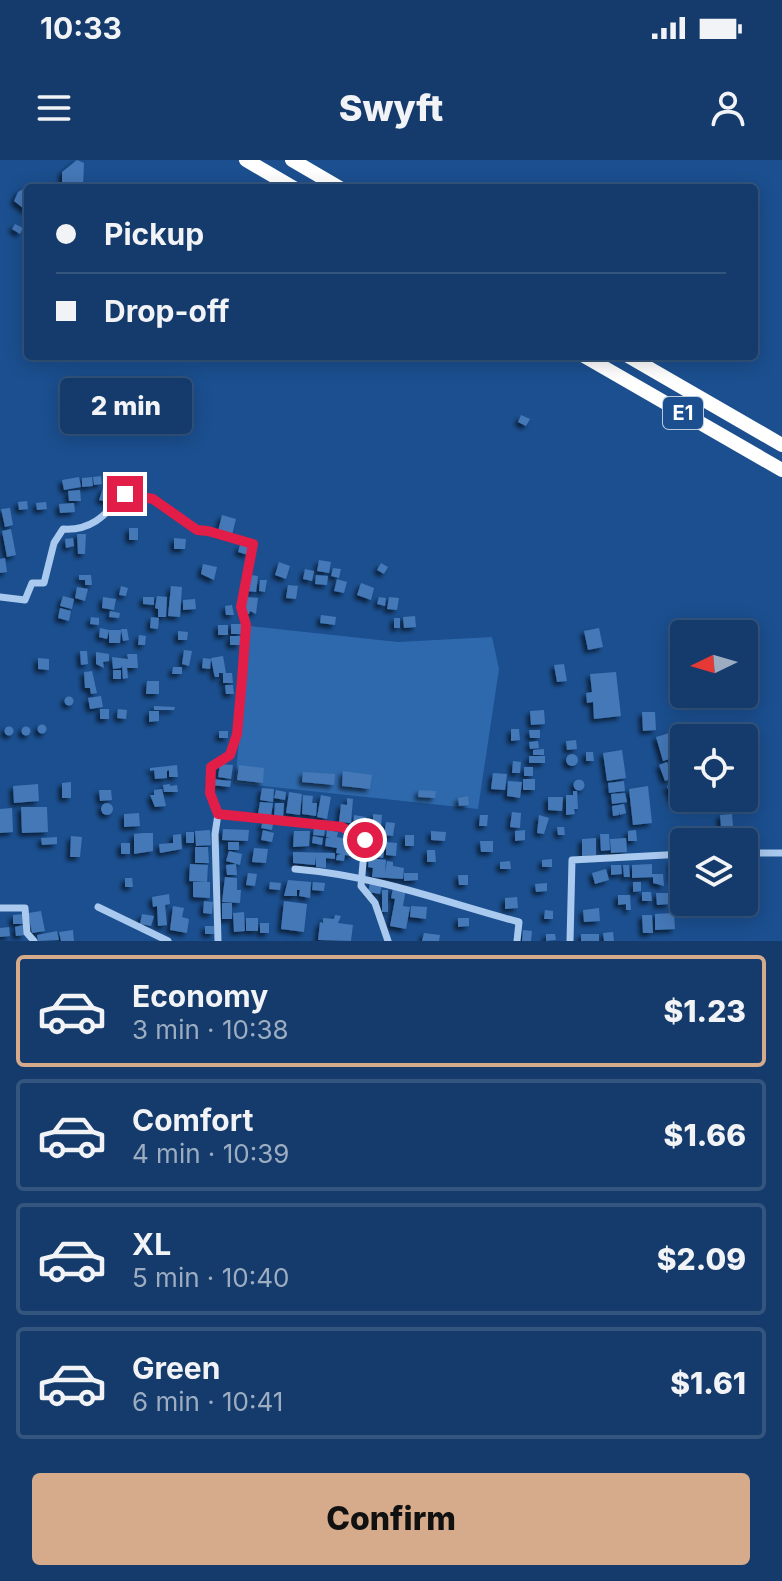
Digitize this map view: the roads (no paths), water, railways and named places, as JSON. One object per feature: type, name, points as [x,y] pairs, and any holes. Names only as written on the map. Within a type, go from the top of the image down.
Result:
[{"type":"highway","points":[[246,160],[287,184]]},
{"type":"highway","points":[[292,160],[333,184]]},
{"type":"highway","name":"E1","points":[[591,360],[782,470]]},
{"type":"highway","name":"E1","points":[[635,360],[782,445]]},
{"type":"street","points":[[0,597],[25,600],[32,583],[44,583],[54,543],[63,529],[81,530],[106,514],[125,494],[153,499],[197,530],[253,544],[241,607],[246,625],[237,734],[230,755],[211,767],[210,793],[218,814],[215,834],[218,941]]},
{"type":"street","points":[[218,814],[342,827],[365,840],[361,886],[375,903],[388,941]]},
{"type":"street","points":[[758,853],[782,853]]},
{"type":"street","points":[[570,941],[572,860],[670,855]]},
{"type":"street","points":[[295,869],[362,877],[428,893],[519,922],[517,941]]},
{"type":"street","points":[[98,907],[168,941]]},
{"type":"street","points":[[0,908],[25,908],[27,933],[34,941]]}]
